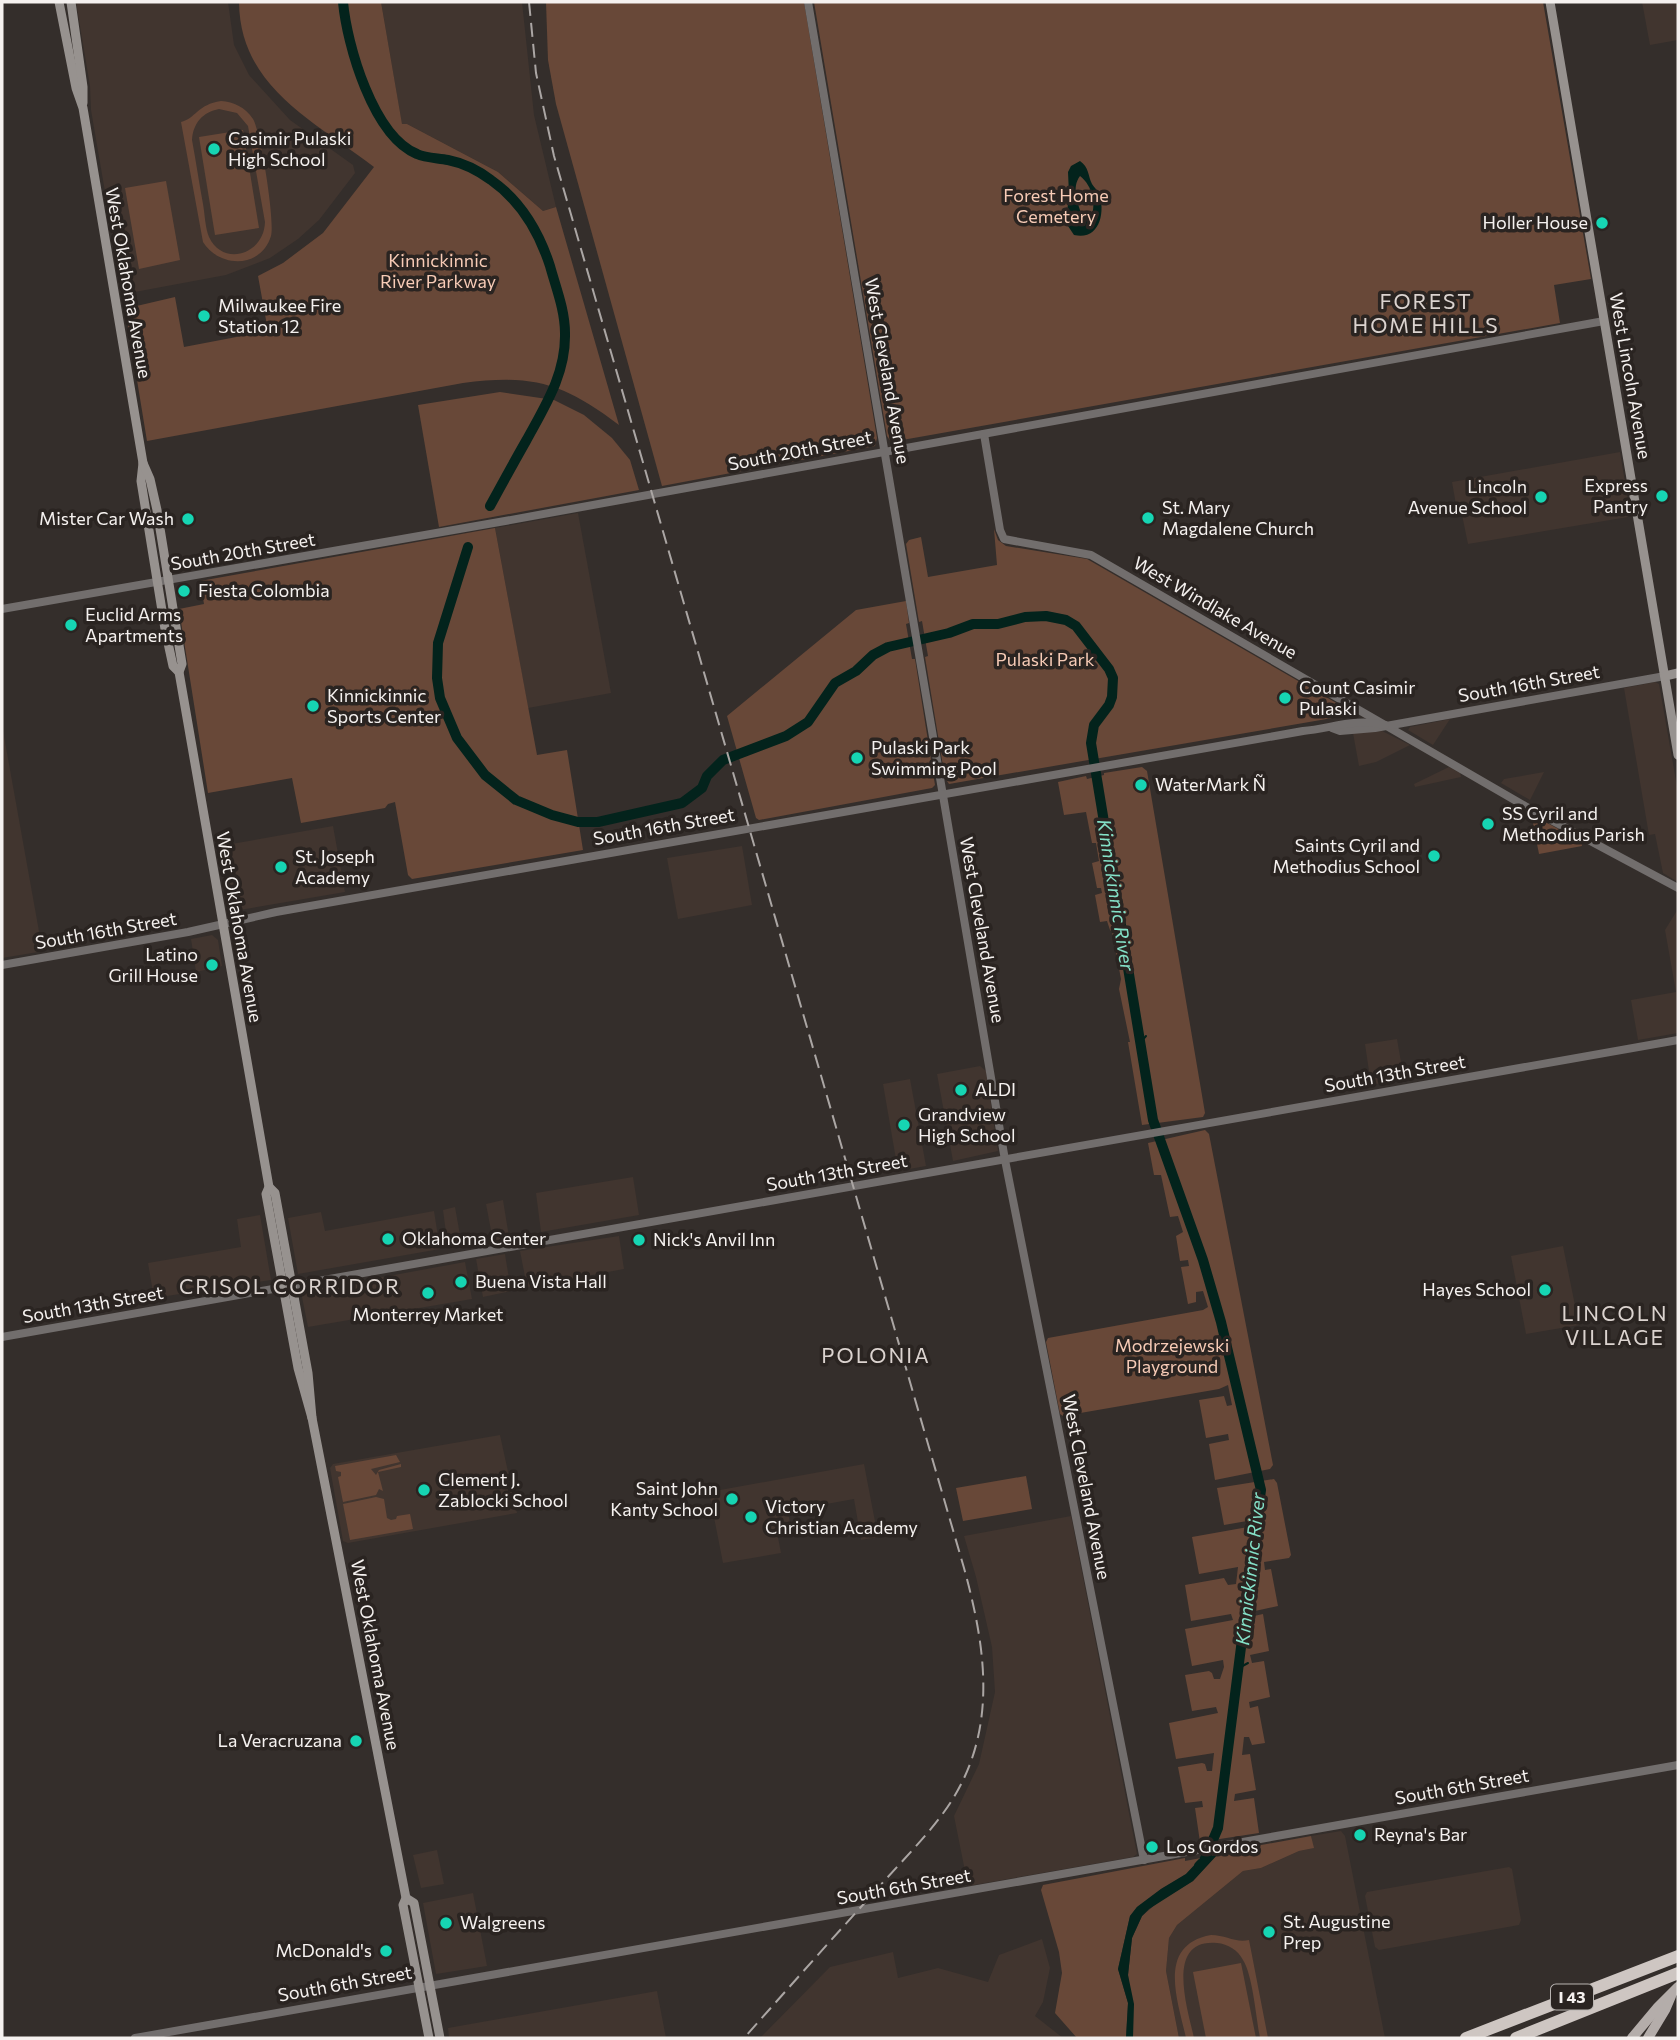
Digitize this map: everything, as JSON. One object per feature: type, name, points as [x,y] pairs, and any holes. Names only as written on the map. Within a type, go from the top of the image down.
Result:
[{"type":"highway","name":"I 43","points":[[1466,2038],[1678,1956]]},
{"type":"highway","name":"I 43","points":[[1516,2038],[1678,1973]]},
{"type":"main road","name":"West Oklahoma Avenue","points":[[59,2],[76,88],[83,108]]},
{"type":"main road","name":"West Oklahoma Avenue","points":[[71,2],[83,87],[83,108],[143,463],[150,479],[169,581],[182,664],[179,672],[269,1186],[266,1195],[286,1286],[299,1375],[312,1418],[406,1898],[403,1905],[429,2038]]},
{"type":"main road","name":"West Lincoln Avenue","points":[[1549,2],[1678,755]]},
{"type":"main road","name":"West Oklahoma Avenue","points":[[143,463],[141,481],[148,526],[173,666],[179,672]]},
{"type":"main road","points":[[148,526],[159,523]]},
{"type":"main road","name":"South 16th Street","points":[[1665,676],[1678,673]]},
{"type":"main road","name":"West Oklahoma Avenue","points":[[406,1898],[414,1903],[440,2038]]},
{"type":"main road","points":[[1632,2038],[1658,2007],[1676,1995]]},
{"type":"main road","points":[[1648,2038],[1676,1995]]},
{"type":"street","name":"West Cleveland Avenue","points":[[808,2],[1005,1160],[1144,1860]]},
{"type":"street","name":"South 20th Street","points":[[2,609],[663,493],[1604,321]]},
{"type":"street","name":"West Windlake Avenue","points":[[984,434],[1000,530],[1004,539],[1091,555],[1525,806],[1678,888]]},
{"type":"street","name":"South 16th Street","points":[[2,965],[271,913],[1303,731],[1336,726],[1340,731],[1385,725],[1665,676]]},
{"type":"street","points":[[1336,726],[1350,714],[1350,705]]},
{"type":"street","name":"South 13th Street","points":[[2,1337],[1678,1040]]},
{"type":"street","name":"South 6th Street","points":[[135,2038],[1678,1765]]},
{"type":"shaded area","name":"Casimir Pulaski High School","points":[[76,2],[228,2],[234,45],[249,75],[290,120],[353,165],[355,173],[319,220],[298,239],[270,258],[226,275],[124,294],[91,110],[90,86]]},
{"type":"shaded area","points":[[381,2],[522,2],[534,115],[556,207],[543,211],[498,172],[407,124],[402,125]]},
{"type":"shaded area","points":[[1642,2],[1678,3],[1678,40],[1650,45]]},
{"type":"shaded area","name":"Lincoln Avenue School","points":[[1620,452],[1630,512],[1628,517],[1468,544],[1462,515],[1458,516],[1452,482]]},
{"type":"shaded area","points":[[578,513],[611,693],[528,708],[495,528]]},
{"type":"shaded area","points":[[1655,682],[1659,684],[1678,792],[1678,882],[1663,873],[1655,834],[1649,835],[1624,688]]},
{"type":"shaded area","points":[[1450,719],[1433,745],[1408,730],[1410,727]]},
{"type":"shaded area","points":[[2,725],[42,948],[38,952],[2,958]]},
{"type":"shaded area","points":[[1382,731],[1410,745],[1376,762],[1359,766],[1353,733]]},
{"type":"shaded area","points":[[1449,767],[1460,773],[1461,777],[1415,787],[1414,784]]},
{"type":"shaded area","points":[[1544,772],[1530,800],[1501,783],[1504,779]]},
{"type":"shaded area","name":"St. Joseph Academy","points":[[333,826],[345,892],[234,911],[229,909],[218,850],[220,846]]},
{"type":"shaded area","points":[[742,846],[752,905],[678,919],[667,858]]},
{"type":"shaded area","points":[[1678,909],[1678,1033],[1638,1040],[1631,1000],[1676,992],[1665,930]]},
{"type":"shaded area","points":[[212,935],[218,940],[222,966],[196,972],[191,939]]},
{"type":"shaded area","points":[[1397,1039],[1404,1079],[1371,1085],[1365,1044]]},
{"type":"shaded area","points":[[980,1066],[986,1071],[998,1151],[953,1161],[937,1074]]},
{"type":"shaded area","name":"Grandview High School","points":[[910,1079],[926,1166],[898,1171],[883,1084]]},
{"type":"shaded area","points":[[633,1177],[639,1215],[541,1232],[536,1193]]},
{"type":"shaded area","points":[[503,1200],[509,1237],[493,1241],[486,1204]]},
{"type":"shaded area","points":[[455,1207],[462,1246],[448,1248],[443,1210]]},
{"type":"shaded area","points":[[434,1211],[440,1249],[298,1274],[288,1218],[321,1212],[325,1231]]},
{"type":"shaded area","points":[[260,1215],[271,1280],[154,1298],[148,1263],[241,1247],[237,1219]]},
{"type":"shaded area","points":[[619,1236],[624,1269],[527,1287],[520,1251]]},
{"type":"shaded area","name":"Hayes School","points":[[1563,1246],[1579,1325],[1526,1334],[1511,1256]]},
{"type":"shaded area","points":[[505,1254],[511,1291],[483,1297],[476,1259]]},
{"type":"shaded area","points":[[465,1262],[472,1299],[308,1327],[301,1292]]},
{"type":"shaded area","name":"Clement J. Zablocki School","points":[[500,1435],[517,1513],[348,1543],[343,1541],[330,1468],[333,1464]]},
{"type":"shaded area","name":"Victory Christian Academy","points":[[864,1464],[878,1537],[861,1540],[854,1499],[788,1511],[790,1524],[776,1527],[781,1553],[723,1563],[709,1492]]},
{"type":"shaded area","points":[[1071,1516],[1137,1854],[1133,1857],[968,1886],[954,1816],[979,1764],[995,1692],[992,1647],[964,1536]]},
{"type":"shaded area","name":"St. Augustine Prep","points":[[1341,1831],[1345,1836],[1385,2038],[1179,2038],[1166,1971],[1169,1938],[1177,1925],[1243,1871],[1261,1868],[1299,1851],[1313,1848],[1311,1836]]},
{"type":"shaded area","points":[[437,1850],[444,1884],[421,1888],[413,1855]]},
{"type":"shaded area","points":[[1509,1867],[1512,1869],[1521,1920],[1519,1925],[1379,1950],[1375,1947],[1365,1896],[1367,1892]]},
{"type":"shaded area","points":[[473,1893],[487,1966],[436,1974],[423,1903]]},
{"type":"shaded area","points":[[1042,1939],[1050,1968],[1043,2002],[1035,2016],[1063,2038],[760,2038],[830,1967],[893,1952],[898,1978],[938,1968],[988,1982],[999,1955]]},
{"type":"shaded area","points":[[657,1991],[666,2038],[449,2038],[448,2028]]},
{"type":"green space","name":"Kinnickinnic River Parkway","points":[[239,2],[381,2],[402,124],[407,124],[498,172],[543,211],[556,207],[619,425],[581,399],[546,385],[528,381],[488,380],[147,441],[126,313],[128,308],[175,297],[184,347],[268,331],[258,276],[283,263],[323,233],[374,167],[285,100],[267,80],[252,58],[243,32]]},
{"type":"green space","points":[[546,2],[804,2],[877,438],[875,446],[662,486],[556,104],[548,60]]},
{"type":"green space","name":"Forest Home Cemetery","points":[[814,2],[1543,2],[1591,279],[1554,285],[1560,323],[891,442],[887,436]]},
{"type":"green space","points":[[213,103],[230,103],[246,111],[256,127],[263,158],[271,236],[258,255],[239,261],[219,257],[203,242],[181,122]],"holes":[[[219,109],[237,113],[248,126],[265,222],[258,242],[251,249],[233,254],[215,246],[209,237],[192,140],[197,124],[208,113]]]},
{"type":"green space","points":[[243,130],[259,228],[215,235],[199,137]]},
{"type":"green space","points":[[166,181],[180,260],[139,269],[125,188]]},
{"type":"green space","points":[[500,392],[554,400],[584,415],[612,438],[630,460],[639,490],[439,527],[418,405]]},
{"type":"green space","name":"Kinnickinnic Sports Center","points":[[495,528],[537,755],[567,750],[583,850],[412,879],[408,875],[395,802],[385,808],[301,823],[292,778],[208,793],[179,609],[204,604],[200,581]]},
{"type":"green space","name":"Pulaski Park","points":[[994,529],[998,540],[1006,546],[1087,559],[1345,708],[1347,714],[949,784],[945,778],[925,657],[928,656],[922,621],[919,622],[906,544],[909,540],[921,537],[928,577],[997,565]]},
{"type":"green space","points":[[906,601],[909,623],[906,624],[912,659],[915,659],[935,785],[932,788],[759,820],[756,818],[727,716],[856,610]]},
{"type":"green space","points":[[1142,767],[1147,771],[1205,1113],[1203,1117],[1142,1125],[1112,932],[1107,921],[1100,922],[1095,895],[1102,893],[1101,888],[1097,888],[1092,863],[1099,861],[1096,843],[1092,843],[1086,812],[1064,815],[1058,782],[1086,776],[1087,779],[1104,773]]},
{"type":"green space","points":[[1534,816],[1581,841],[1582,846],[1539,854],[1532,818]]},
{"type":"green space","name":"Modrzejewski Playground","points":[[1205,1130],[1209,1134],[1273,1465],[1270,1469],[1215,1480],[1209,1444],[1229,1440],[1228,1434],[1206,1438],[1199,1400],[1224,1396],[1227,1406],[1232,1405],[1228,1385],[1219,1389],[1063,1416],[1060,1414],[1046,1342],[1048,1338],[1208,1307],[1203,1291],[1196,1292],[1196,1302],[1188,1304],[1181,1267],[1189,1266],[1188,1260],[1180,1261],[1176,1236],[1183,1232],[1178,1216],[1170,1217],[1161,1175],[1154,1175],[1148,1143]]},
{"type":"green space","points":[[396,1455],[400,1462],[371,1469],[376,1475],[379,1470],[401,1464],[401,1467],[378,1472],[383,1491],[379,1489],[376,1495],[343,1502],[338,1477],[341,1472],[336,1471],[335,1466]]},
{"type":"green space","points":[[1026,1476],[1032,1509],[963,1521],[956,1488]]},
{"type":"green space","points":[[1274,1479],[1291,1555],[1289,1558],[1264,1562],[1265,1570],[1271,1569],[1278,1606],[1255,1611],[1254,1616],[1263,1614],[1269,1651],[1250,1655],[1252,1663],[1264,1661],[1270,1697],[1249,1702],[1250,1708],[1258,1706],[1265,1743],[1252,1745],[1249,1737],[1244,1737],[1242,1755],[1250,1754],[1256,1790],[1235,1794],[1234,1801],[1254,1798],[1259,1833],[1200,1842],[1195,1808],[1203,1807],[1202,1801],[1185,1803],[1178,1767],[1202,1763],[1207,1771],[1212,1771],[1214,1753],[1176,1759],[1169,1723],[1218,1713],[1216,1707],[1192,1711],[1185,1675],[1209,1671],[1214,1679],[1220,1679],[1223,1660],[1192,1666],[1185,1629],[1233,1620],[1231,1614],[1191,1621],[1185,1585],[1224,1578],[1228,1585],[1236,1584],[1238,1567],[1199,1574],[1192,1537],[1248,1527],[1247,1521],[1224,1525],[1217,1488]]},
{"type":"green space","points":[[376,1497],[384,1499],[387,1518],[391,1520],[410,1514],[413,1529],[350,1540],[343,1504]]},
{"type":"green space","points":[[1311,1836],[1314,1848],[1299,1851],[1261,1868],[1243,1871],[1177,1925],[1169,1938],[1166,1971],[1179,2038],[1133,2038],[1128,1975],[1132,1938],[1142,1916],[1158,1902],[1193,1881],[1217,1855]]},
{"type":"green space","points":[[1185,1858],[1185,1861],[1201,1858],[1186,1874],[1137,1907],[1130,1916],[1118,1969],[1128,2003],[1126,2038],[1077,2038],[1055,2013],[1062,1973],[1059,1952],[1041,1890],[1043,1885]]},
{"type":"green space","points":[[1211,1935],[1249,1940],[1268,2038],[1260,2038],[1252,1986],[1243,1960],[1232,1948],[1217,1943],[1201,1944],[1190,1952],[1185,1963],[1183,1978],[1194,2038],[1186,2038],[1176,1992],[1177,1962],[1183,1950],[1194,1941]]},
{"type":"green space","points":[[1241,1963],[1256,2038],[1206,2038],[1193,1972]]},
{"type":"water","points":[[1080,161],[1083,163],[1101,201],[1101,217],[1095,230],[1083,236],[1074,235],[1066,223],[1068,172],[1071,166]],"holes":[[[1080,176],[1092,197],[1090,221],[1082,216],[1076,196],[1077,181]]]},
{"type":"water","points":[[1217,1855],[1193,1881],[1142,1916],[1132,1938],[1128,1975],[1134,2004],[1133,2038],[1126,2038],[1128,2003],[1118,1969],[1130,1916],[1137,1907],[1161,1889],[1186,1874],[1201,1858]]},
{"type":"waterway","name":"Kinnickinnic River","points":[[343,2],[357,64],[375,109],[387,129],[401,144],[417,154],[454,161],[471,168],[502,188],[528,218],[550,266],[564,316],[562,362],[553,389],[490,506]]},
{"type":"waterway","name":"Kinnickinnic River","points":[[468,547],[438,643],[437,678],[440,698],[457,738],[485,775],[516,800],[578,822],[598,822],[682,803],[702,788],[707,776],[723,760],[786,736],[808,722],[835,683],[888,647],[949,633],[973,624],[998,624],[1025,617],[1046,616],[1066,620],[1076,626],[1109,669],[1113,678],[1112,697],[1094,725],[1091,743],[1153,1120],[1203,1260],[1221,1322],[1261,1490],[1218,1828],[1204,1861],[1199,1866]]},
{"type":"waterway","name":"Kinnickinnic River","points":[[1140,1043],[1146,1036]]},
{"type":"waterway","name":"Kinnickinnic River","points":[[1237,1669],[1248,1663]]},
{"type":"railway","points":[[529,2],[536,73],[554,156],[964,1568],[982,1662],[981,1724],[974,1754],[962,1783],[944,1812],[744,2038]]},
{"type":"place","name":"Casimir Pulaski High School","points":[[214,149]]},
{"type":"place","name":"Holler House","points":[[1602,223]]},
{"type":"place","name":"Milwaukee Fire Station 12","points":[[204,316]]},
{"type":"place","name":"Express Pantry","points":[[1662,496]]},
{"type":"place","name":"Lincoln Avenue School","points":[[1541,497]]},
{"type":"place","name":"St. Mary Magdalene Church","points":[[1148,518]]},
{"type":"place","name":"Mister Car Wash","points":[[188,519]]},
{"type":"place","name":"Fiesta Colombia","points":[[184,591]]},
{"type":"place","name":"Euclid Arms Apartments","points":[[71,625]]},
{"type":"place","name":"Count Casimir Pulaski","points":[[1285,698]]},
{"type":"place","name":"Kinnickinnic Sports Center","points":[[313,706]]},
{"type":"place","name":"Pulaski Park Swimming Pool","points":[[857,758]]},
{"type":"place","name":"WaterMark Ñ","points":[[1141,785]]},
{"type":"place","name":"SS Cyril and Methodius Parish","points":[[1488,824]]},
{"type":"place","name":"Saints Cyril and Methodius School","points":[[1434,856]]},
{"type":"place","name":"St. Joseph Academy","points":[[281,867]]},
{"type":"place","name":"Latino Grill House","points":[[212,965]]},
{"type":"place","name":"ALDI","points":[[961,1090]]},
{"type":"place","name":"Grandview High School","points":[[904,1125]]},
{"type":"place","name":"Oklahoma Center","points":[[388,1239]]},
{"type":"place","name":"Nick's Anvil Inn","points":[[639,1240]]},
{"type":"place","name":"Buena Vista Hall","points":[[461,1282]]},
{"type":"place","name":"Hayes School","points":[[1545,1290]]},
{"type":"place","name":"Monterrey Market","points":[[428,1293]]},
{"type":"place","name":"Clement J. Zablocki School","points":[[424,1490]]},
{"type":"place","name":"Saint John Kanty School","points":[[732,1499]]},
{"type":"place","name":"Victory Christian Academy","points":[[751,1517]]},
{"type":"place","name":"La Veracruzana","points":[[356,1741]]},
{"type":"place","name":"Reyna's Bar","points":[[1360,1835]]},
{"type":"place","name":"Los Gordos","points":[[1152,1847]]},
{"type":"place","name":"Walgreens","points":[[446,1923]]},
{"type":"place","name":"St. Augustine Prep","points":[[1269,1932]]},
{"type":"place","name":"McDonald's","points":[[386,1951]]},
{"type":"district","name":"FOREST HOME HILLS","points":[[1426,314]]},
{"type":"district","name":"CRISOL CORRIDOR","points":[[290,1287]]},
{"type":"district","name":"LINCOLN VILLAGE","points":[[1615,1326]]},
{"type":"district","name":"POLONIA","points":[[876,1356]]}]
